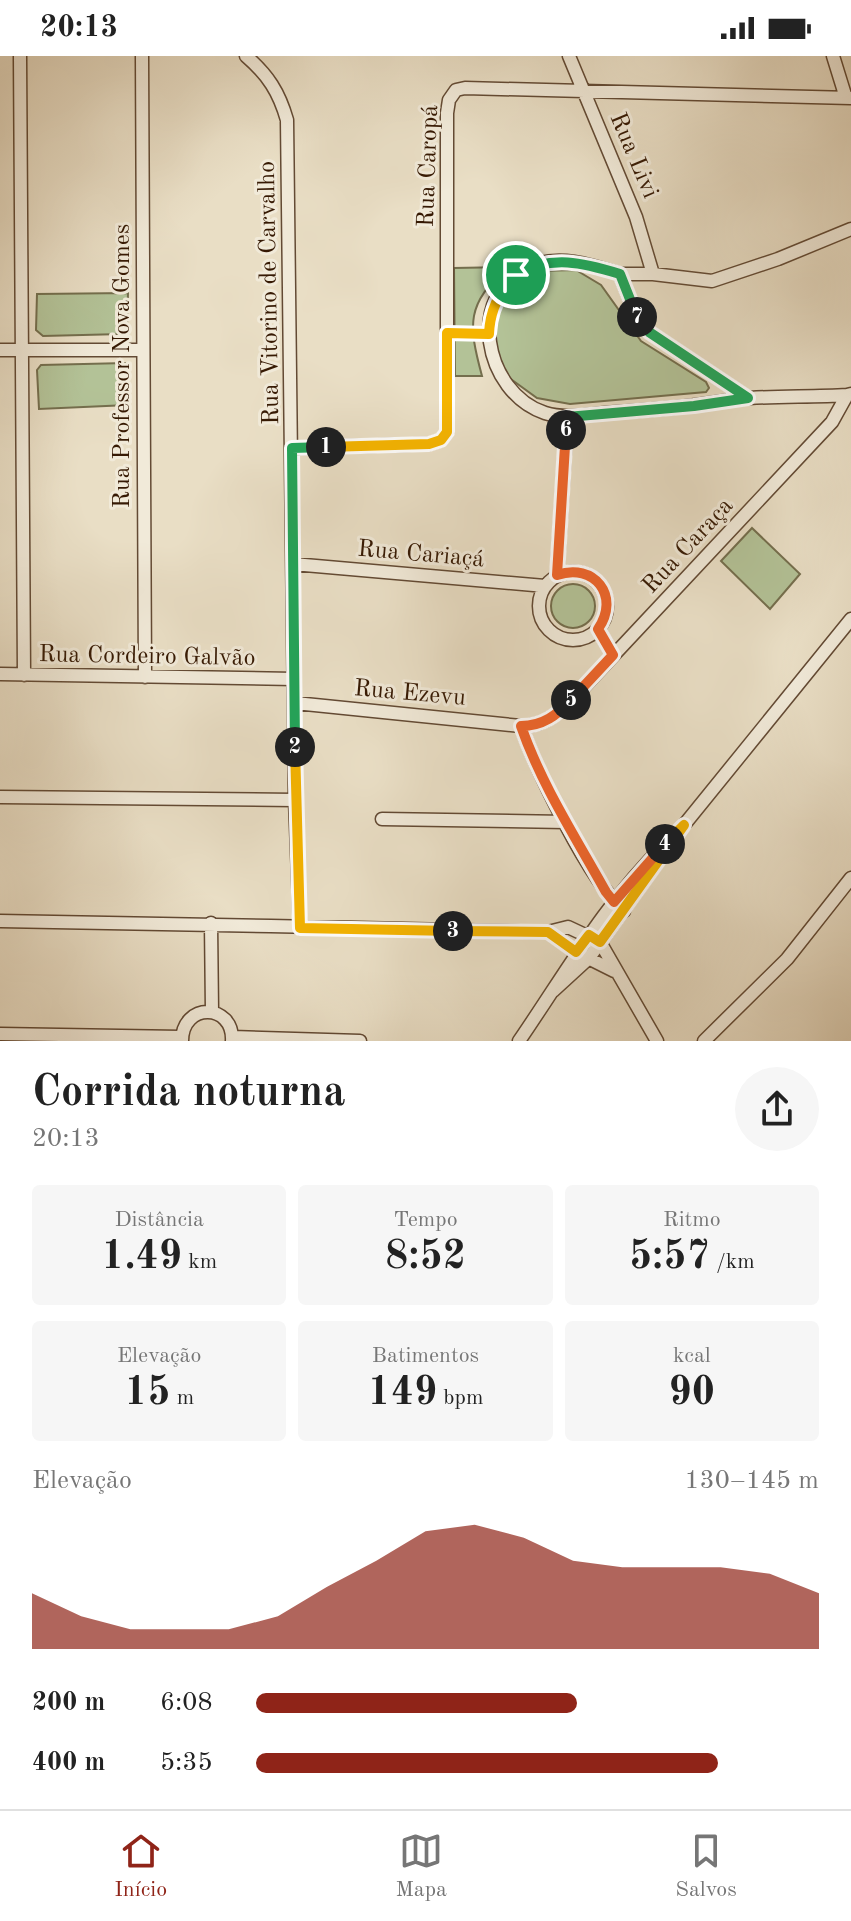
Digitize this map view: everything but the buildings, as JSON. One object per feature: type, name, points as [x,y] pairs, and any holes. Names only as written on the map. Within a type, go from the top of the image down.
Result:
[{"type":"street","points":[[20,56],[24,675]]},
{"type":"street","name":"Rua Professor Nova Gomes","points":[[142,56],[145,677]]},
{"type":"street","name":"Rua Vitorino de Carvalho","points":[[246,56],[272,81],[281,97],[287,120],[295,800],[300,928]]},
{"type":"street","name":"Rua Livi","points":[[569,56],[636,217],[653,274]]},
{"type":"street","points":[[833,56],[848,98]]},
{"type":"street","name":"Rua Caropá","points":[[292,448],[429,444],[441,440],[447,432],[447,113],[451,94],[465,88],[848,98]]},
{"type":"street","points":[[849,395],[748,398],[567,417],[543,413],[508,388],[494,362],[489,334],[490,318],[500,293],[516,275],[530,266],[560,261],[586,263],[620,274],[653,274],[712,281],[778,259],[851,229]]},
{"type":"street","points":[[620,274],[637,318],[649,332],[748,398]]},
{"type":"street","points":[[0,350],[143,350]]},
{"type":"street","name":"Rua Caraça","points":[[521,726],[534,726],[557,713],[832,422],[849,395]]},
{"type":"street","points":[[557,575],[567,417]]},
{"type":"street","name":"Rua Cariaçá","points":[[293,564],[545,586]]},
{"type":"street","points":[[567,572],[588,575],[603,589],[607,610],[598,629],[588,636],[575,640],[563,638],[543,623],[539,611],[540,598],[545,586],[557,575],[567,572]]},
{"type":"street","points":[[553,991],[589,958],[595,939],[619,906],[851,619]]},
{"type":"street","points":[[598,629],[613,655]]},
{"type":"street","name":"Rua Cordeiro Galvão","points":[[0,674],[294,679]]},
{"type":"street","name":"Rua Ezevu","points":[[295,703],[521,726]]},
{"type":"street","points":[[521,726],[566,822],[606,892],[619,906]]},
{"type":"street","points":[[0,797],[295,800]]},
{"type":"street","points":[[382,819],[566,822]]},
{"type":"street","points":[[704,1041],[787,959],[851,878]]},
{"type":"street","points":[[0,921],[548,932],[568,927],[595,939],[657,1041]]},
{"type":"street","points":[[211,923],[212,1012]]},
{"type":"street","points":[[548,932],[576,952],[616,971]]},
{"type":"street","points":[[519,1041],[576,952],[595,939]]},
{"type":"street","points":[[0,1034],[182,1039],[186,1023],[191,1018],[212,1012],[229,1023],[233,1039],[360,1041]]},
{"type":"path","points":[[447,333],[489,334]]},
{"type":"green space","points":[[508,267],[484,292],[474,316],[474,342],[482,376],[455,376],[454,268]]},
{"type":"green space","points":[[576,270],[601,285],[641,341],[706,382],[709,388],[706,392],[570,404],[537,398],[508,377],[494,349],[495,318],[511,289],[538,271]]},
{"type":"green space","points":[[128,293],[127,329],[122,334],[43,336],[36,330],[37,294]]},
{"type":"green space","points":[[126,363],[129,369],[128,405],[39,409],[37,370],[41,365]]},
{"type":"green space","points":[[752,528],[800,574],[770,609],[721,561]]},
{"type":"green space","points":[[573,584],[589,590],[595,606],[589,622],[573,628],[557,622],[551,606],[557,590]]},
{"type":"route","points":[[560,261],[586,263],[620,274],[637,318],[649,332],[748,398],[567,417],[557,575],[577,572],[588,575],[603,589],[607,610],[598,629],[613,655],[567,705],[546,722],[521,726],[566,822],[614,902],[654,854],[684,825],[600,942],[589,935],[576,952],[548,932],[300,928],[295,800],[292,448],[429,444],[441,440],[447,432],[447,333],[489,334],[494,305],[516,275],[530,266],[560,261]]}]
